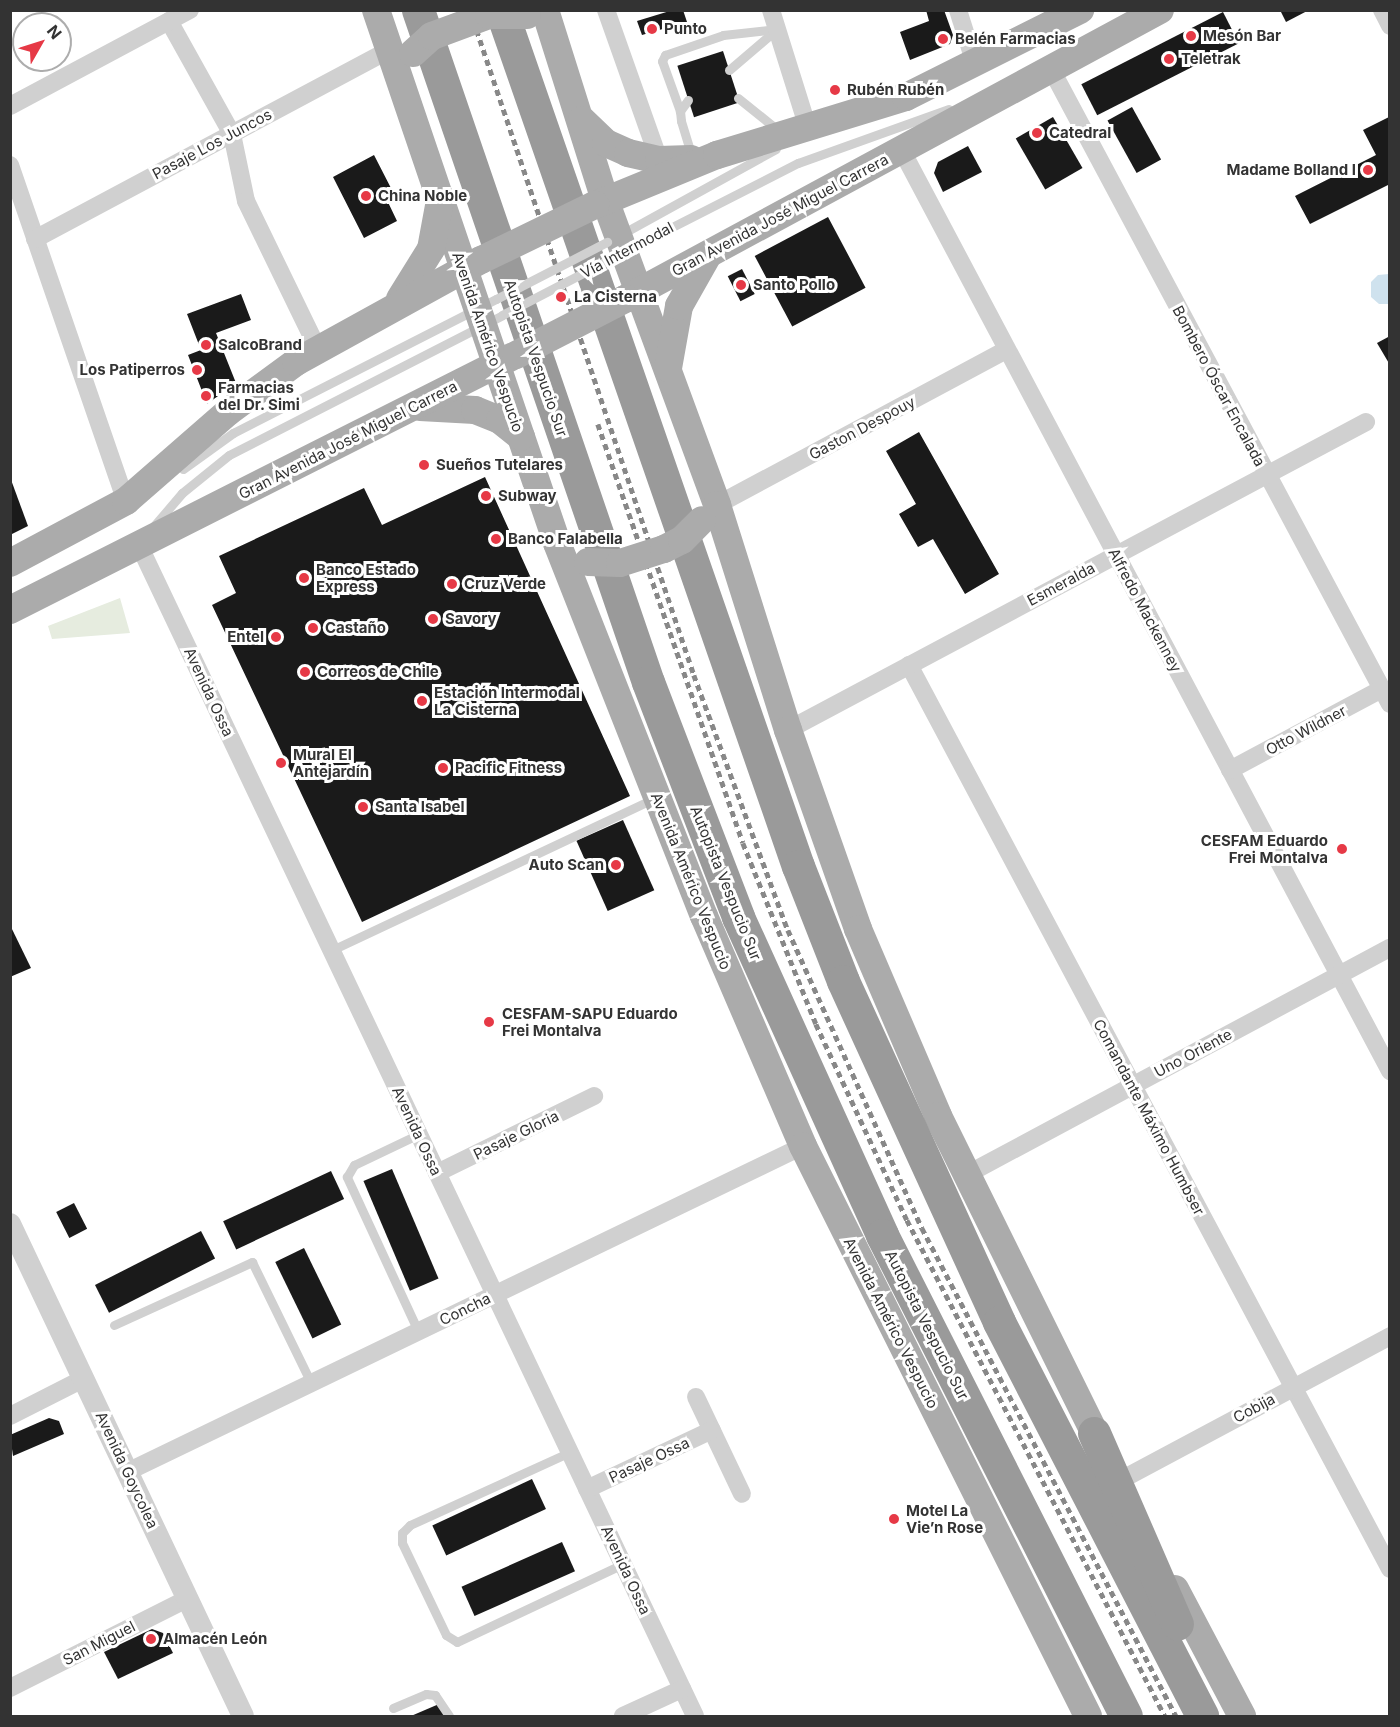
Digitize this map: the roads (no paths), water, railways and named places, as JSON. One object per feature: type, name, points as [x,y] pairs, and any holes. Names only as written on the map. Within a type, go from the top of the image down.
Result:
[{"type":"highway","name":"Autopista Vespucio Sur","points":[[418,10],[648,682],[743,928],[882,1235],[1126,1716]]},
{"type":"highway","points":[[531,15],[798,866],[843,981],[999,1322],[1202,1716]]},
{"type":"highway","points":[[1094,1433],[1217,1716]]},
{"type":"main road","points":[[376,10],[401,52],[432,36],[489,15],[531,15],[580,118],[600,202],[615,247],[632,295],[668,373],[711,507],[788,730],[879,982],[966,1175],[1094,1433],[1242,1716]]},
{"type":"main road","points":[[10,562],[126,501],[246,397],[318,349],[396,303],[600,202],[705,157],[906,97],[1080,10]]},
{"type":"main road","name":"Gran Avenida José Miguel Carrera","points":[[10,610],[632,295],[1136,18],[1160,10]]},
{"type":"main road","name":"Avenida Américo Vespucio","points":[[401,52],[399,82],[439,201],[472,264],[506,360],[521,437],[557,543],[657,797],[802,1146],[1088,1716]]},
{"type":"main road","points":[[580,118],[616,148],[659,160],[705,157]]},
{"type":"main road","points":[[396,303],[416,278],[431,249],[439,201]]},
{"type":"main road","points":[[668,373],[679,306],[709,253]]},
{"type":"main road","points":[[412,408],[450,406],[475,410],[500,420],[521,437]]},
{"type":"main road","points":[[557,543],[588,562],[620,563],[664,549],[682,540],[711,507]]},
{"type":"street","points":[[10,106],[189,10]]},
{"type":"street","points":[[606,10],[659,160]]},
{"type":"street","points":[[771,10],[777,29],[796,131]]},
{"type":"street","points":[[958,10],[975,64]]},
{"type":"street","points":[[1382,10],[1389,26]]},
{"type":"street","points":[[169,21],[232,134],[246,201],[318,349]]},
{"type":"street","name":"Pasaje Los Juncos","points":[[35,239],[232,134],[401,52]]},
{"type":"street","name":"Bombero Óscar Encalada","points":[[1050,67],[1385,697]]},
{"type":"street","name":"Alfredo Mackenney","points":[[901,149],[1389,1071]]},
{"type":"street","points":[[10,165],[126,501]]},
{"type":"street","name":"Gaston Despouy","points":[[711,507],[1006,350]]},
{"type":"street","name":"Esmeralda","points":[[788,730],[1366,422]]},
{"type":"street","name":"Avenida Ossa","points":[[139,545],[695,1716]]},
{"type":"street","name":"Comandante Máximo Humbser","points":[[909,665],[1389,1569]]},
{"type":"street","name":"Otto Wildner","points":[[1230,770],[1385,697]]},
{"type":"street","name":"Uno Oriente","points":[[966,1175],[1389,948]]},
{"type":"street","name":"Pasaje Gloria","points":[[437,1173],[594,1096]]},
{"type":"street","name":"Concha","points":[[127,1472],[802,1146]]},
{"type":"street","name":"Avenida Goycolea","points":[[10,1224],[243,1716]]},
{"type":"street","name":"Cobija","points":[[1119,1480],[1389,1336]]},
{"type":"street","points":[[10,1416],[83,1379]]},
{"type":"street","points":[[696,1397],[742,1494]]},
{"type":"street","name":"Pasaje Ossa","points":[[587,1489],[712,1430]]},
{"type":"street","name":"San Miguel","points":[[10,1688],[187,1599]]},
{"type":"street","points":[[623,1716],[682,1689]]},
{"type":"lane","points":[[729,69],[777,29]]},
{"type":"lane","points":[[705,157],[680,111],[662,62],[665,55],[723,35],[777,29]]},
{"type":"lane","name":"Vía Intermodal","points":[[139,545],[182,493],[229,455],[489,312],[615,247],[798,163],[1024,81]]},
{"type":"lane","points":[[738,98],[796,131]]},
{"type":"lane","points":[[680,111],[688,100]]},
{"type":"lane","name":"Vía Intermodal","points":[[174,476],[233,433],[489,312],[615,247],[796,131]]},
{"type":"lane","points":[[126,501],[163,484]]},
{"type":"lane","points":[[332,950],[657,797]]},
{"type":"lane","points":[[418,1331],[347,1177],[354,1165],[419,1134]]},
{"type":"lane","points":[[114,1325],[252,1262],[311,1383]]},
{"type":"lane","points":[[570,1452],[410,1525],[402,1533],[402,1543],[446,1635],[457,1642],[623,1564]]},
{"type":"lane","points":[[393,1708],[426,1694],[435,1695],[449,1716]]},
{"type":"water","points":[[1389,274],[1389,304],[1379,304],[1371,297],[1371,282],[1378,275]]},
{"type":"railway","points":[[470,10],[694,675],[788,930],[922,1228],[1176,1716]]},
{"type":"railway","points":[[598,424],[743,843],[816,1024],[907,1220],[1165,1716]]},
{"type":"place","name":"Punto","points":[[652,29]]},
{"type":"place","name":"Mesón Bar","points":[[1191,36]]},
{"type":"place","name":"Belén Farmacias","points":[[943,39]]},
{"type":"place","name":"Teletrak","points":[[1169,59]]},
{"type":"place","name":"Rubén Rubén","points":[[835,90]]},
{"type":"place","name":"Catedral","points":[[1037,133]]},
{"type":"place","name":"Madame Bolland I","points":[[1368,170]]},
{"type":"place","name":"China Noble","points":[[366,196]]},
{"type":"place","name":"Santo Pollo","points":[[741,285]]},
{"type":"place","name":"La Cisterna","points":[[561,297]]},
{"type":"place","name":"SalcoBrand","points":[[206,345]]},
{"type":"place","name":"Los Patiperros","points":[[197,370]]},
{"type":"place","name":"Farmacias del Dr. Simi","points":[[206,396]]},
{"type":"place","name":"Sueños Tutelares","points":[[424,465]]},
{"type":"place","name":"Subway","points":[[486,496]]},
{"type":"place","name":"Banco Falabella","points":[[496,539]]},
{"type":"place","name":"Banco Estado Express","points":[[304,578]]},
{"type":"place","name":"Cruz Verde","points":[[452,584]]},
{"type":"place","name":"Savory","points":[[433,619]]},
{"type":"place","name":"Castaño","points":[[313,628]]},
{"type":"place","name":"Entel","points":[[276,637]]},
{"type":"place","name":"Correos de Chile","points":[[305,672]]},
{"type":"place","name":"Estación Intermodal La Cisterna","points":[[422,701]]},
{"type":"place","name":"Mural El Antejardín","points":[[281,763]]},
{"type":"place","name":"Pacific Fitness","points":[[443,768]]},
{"type":"place","name":"Santa Isabel","points":[[363,807]]},
{"type":"place","name":"CESFAM Eduardo Frei Montalva","points":[[1342,849]]},
{"type":"place","name":"Auto Scan","points":[[616,865]]},
{"type":"place","name":"CESFAM-SAPU Eduardo Frei Montalva","points":[[489,1022]]},
{"type":"place","name":"Motel La Vie’n Rose","points":[[894,1519]]},
{"type":"place","name":"Almacén León","points":[[151,1639]]}]
